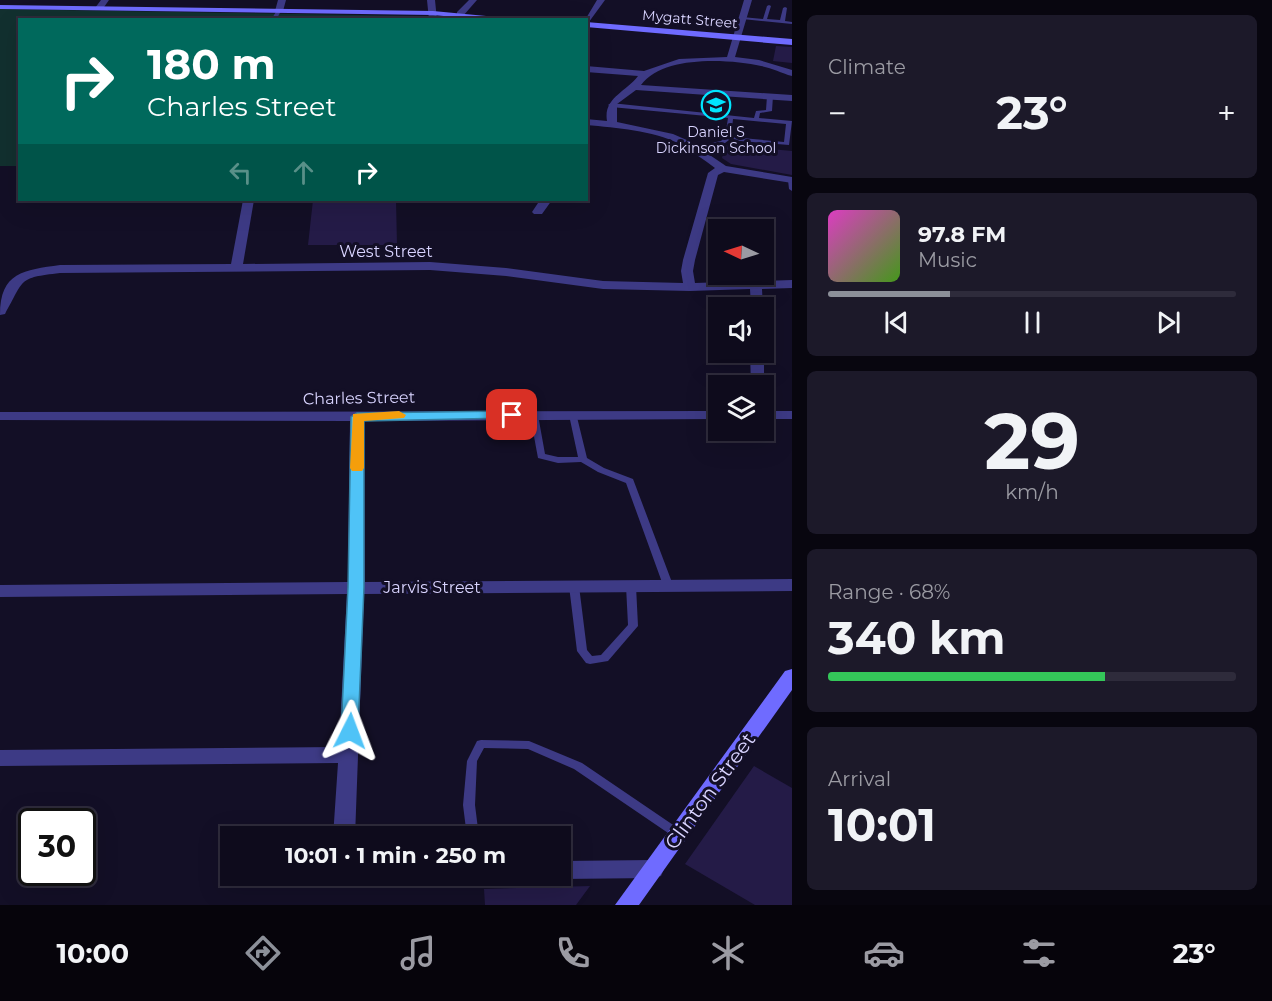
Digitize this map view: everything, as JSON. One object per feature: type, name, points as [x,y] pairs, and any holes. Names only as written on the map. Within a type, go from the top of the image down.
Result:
[{"type":"street","points":[[99,8],[105,0]]},
{"type":"street","points":[[279,11],[282,0]]},
{"type":"street","points":[[431,0],[433,16]]},
{"type":"street","points":[[460,14],[473,0]]},
{"type":"street","points":[[588,21],[601,0]]},
{"type":"street","points":[[730,60],[748,0]]},
{"type":"street","points":[[0,7],[433,16],[460,14],[503,18]]},
{"type":"street","name":"Mygatt Street","points":[[588,24],[792,42]]},
{"type":"street","points":[[612,124],[609,112],[611,105],[634,87],[645,74],[671,63],[730,60],[774,66],[792,73]]},
{"type":"street","points":[[588,69],[645,74]]},
{"type":"street","points":[[634,87],[792,98]]},
{"type":"street","points":[[588,122],[612,124],[669,136],[693,148],[723,169],[792,180]]},
{"type":"street","points":[[690,287],[687,271],[689,260],[713,173],[723,169]]},
{"type":"street","points":[[236,268],[248,201]]},
{"type":"street","points":[[538,212],[545,201]]},
{"type":"street","name":"West Street","points":[[0,311],[12,282],[27,273],[60,269],[430,266],[506,272],[603,285],[690,287],[756,285]]},
{"type":"street","name":"West Street","points":[[774,284],[792,284]]},
{"type":"street","points":[[756,285],[757,297]]},
{"type":"street","name":"Charles Street","points":[[0,416],[186,419],[708,415]]},
{"type":"street","points":[[774,415],[792,415]]},
{"type":"street","points":[[345,826],[356,587],[357,417]]},
{"type":"street","name":"Jarvis Street","points":[[0,591],[792,585]]},
{"type":"street","name":"Clinton Street","points":[[626,905],[792,676]]},
{"type":"street","points":[[0,758],[349,755]]},
{"type":"street","points":[[571,870],[653,869]]},
{"type":"lane","points":[[765,20],[769,6]]},
{"type":"lane","points":[[782,22],[785,8]]},
{"type":"lane","points":[[274,18],[279,11]]},
{"type":"lane","points":[[742,18],[792,23]]},
{"type":"lane","points":[[756,120],[758,112],[769,111],[770,96]]},
{"type":"lane","points":[[611,105],[790,123],[787,144],[728,138],[715,144],[693,148]]},
{"type":"lane","points":[[621,114],[622,106]]},
{"type":"lane","points":[[728,138],[731,117]]},
{"type":"lane","points":[[709,159],[715,144]]},
{"type":"lane","points":[[792,180],[792,189]]},
{"type":"lane","points":[[534,415],[541,456],[558,460],[583,459],[601,470],[630,481],[668,585]]},
{"type":"lane","points":[[573,415],[583,459]]},
{"type":"lane","points":[[574,586],[582,651],[590,660],[604,658],[633,626],[631,586]]},
{"type":"lane","points":[[472,826],[469,806],[472,761],[481,744],[499,743],[529,745],[579,766],[679,834]]},
{"type":"green space","points":[[0,9],[423,16],[423,18],[18,18],[18,166],[0,166]]},
{"type":"building","points":[[776,46],[792,47],[792,63],[773,61]]},
{"type":"building","points":[[726,145],[792,151],[792,175],[731,164],[722,158]]},
{"type":"building","points":[[313,201],[396,201],[397,245],[308,245]]},
{"type":"building","points":[[754,766],[792,788],[792,905],[755,905],[685,864]]},
{"type":"building","points":[[590,886],[576,905],[485,905],[484,889]]},
{"type":"slow traffic","points":[[357,468],[357,417],[399,415]]},
{"type":"place","name":"Daniel S Dickinson School","points":[[716,105]]},
{"type":"route","points":[[350,731],[356,587],[357,417],[512,415]]}]
